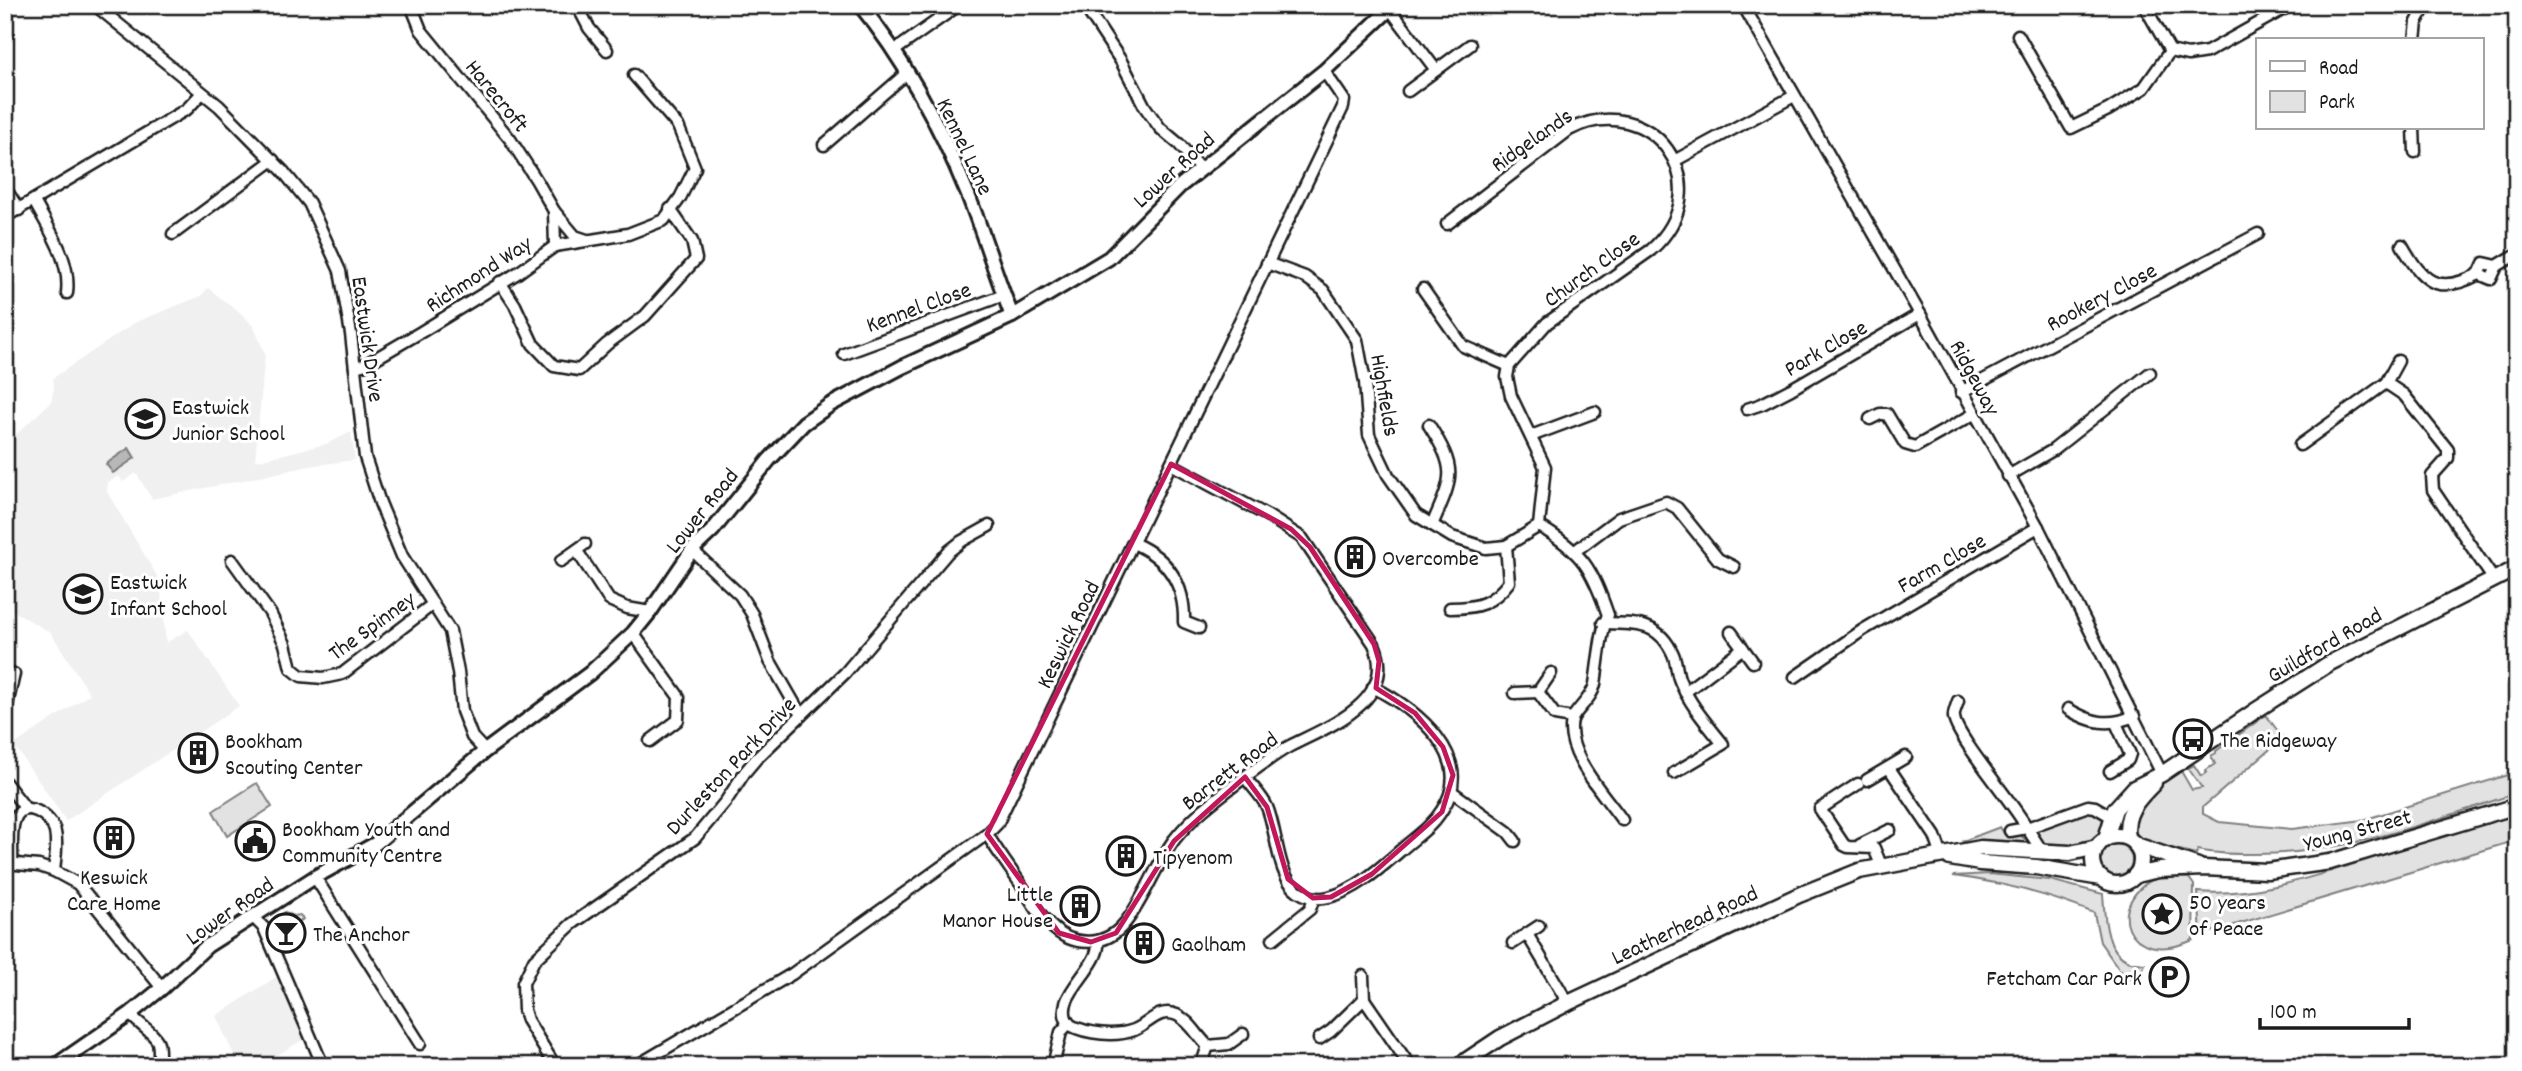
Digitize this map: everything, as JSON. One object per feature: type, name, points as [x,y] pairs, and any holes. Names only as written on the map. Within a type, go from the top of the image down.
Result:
[{"type":"main road","name":"Guildford Road","points":[[2101,843],[2119,803],[2130,792],[2162,774],[2330,663],[2517,568]]},
{"type":"main road","name":"Guildford Road","points":[[2132,842],[2127,823],[2134,805],[2162,774]]},
{"type":"main road","name":"Young Street","points":[[2136,875],[2159,870],[2204,868],[2267,871],[2330,862],[2517,806]]},
{"type":"main road","points":[[2120,836],[2132,842],[2141,860],[2136,875],[2127,882],[2118,884],[2101,878],[2036,867],[1980,863],[1942,856],[1981,848],[2070,853],[2120,836]]},
{"type":"main road","name":"Young Street","points":[[2132,842],[2204,868]]},
{"type":"main road","points":[[2101,843],[2093,863],[2101,878]]},
{"type":"main road","name":"Leatherhead Road","points":[[1458,1066],[1500,1038],[1568,1003],[1799,895],[1881,865],[1942,856]]},
{"type":"street","name":"Eastwick Drive","points":[[95,5],[202,93],[273,160],[309,203],[340,271],[365,457],[402,556],[450,631],[462,711],[472,737],[485,751]]},
{"type":"street","name":"Harecroft","points":[[411,5],[421,30],[510,139],[554,211],[575,236],[590,241]]},
{"type":"street","points":[[577,5],[583,19],[607,50]]},
{"type":"street","name":"Kennel Lane","points":[[860,5],[884,34],[907,73],[968,195],[1012,316]]},
{"type":"street","points":[[894,51],[959,5]]},
{"type":"street","points":[[1084,5],[1160,128],[1179,144],[1200,169]]},
{"type":"street","name":"Ridgeway","points":[[1743,5],[2038,527],[2162,774]]},
{"type":"street","points":[[2144,5],[2169,51],[2188,55],[2207,52],[2291,5]]},
{"type":"street","points":[[2415,38],[2417,22],[2426,5]]},
{"type":"street","points":[[1392,7],[1436,70]]},
{"type":"street","name":"Lower Road","points":[[55,1066],[130,1014],[207,946],[315,877],[374,844],[485,751],[590,673],[633,633],[692,550],[713,530],[783,444],[820,411],[902,367],[1012,316],[1109,258],[1125,245],[1163,202],[1200,169],[1324,71],[1392,7]]},
{"type":"street","points":[[2018,36],[2071,128],[2144,88],[2169,51]]},
{"type":"street","points":[[1408,91],[1470,45]]},
{"type":"street","name":"Keswick Road","points":[[636,1066],[792,974],[987,834],[996,824],[1345,103],[1324,71]]},
{"type":"street","points":[[824,145],[907,73]]},
{"type":"street","name":"Richmond Way","points":[[355,367],[366,364],[410,339],[555,246],[628,234],[664,220],[680,198],[695,168],[678,127],[634,75]]},
{"type":"street","points":[[5,217],[187,108],[202,93]]},
{"type":"street","points":[[1676,160],[1794,96]]},
{"type":"street","name":"Ridgelands","points":[[1447,225],[1569,130],[1584,122],[1598,120],[1631,124],[1661,141],[1676,160]]},
{"type":"street","points":[[2414,130],[2415,152]]},
{"type":"street","points":[[173,234],[273,160]]},
{"type":"street","name":"Church Close","points":[[1509,366],[1547,323],[1665,237],[1679,209],[1676,160]]},
{"type":"street","points":[[5,188],[19,210]]},
{"type":"street","points":[[34,201],[64,259],[69,279],[67,293]]},
{"type":"street","points":[[500,282],[515,305],[533,344],[554,366],[579,370],[607,344],[645,316],[696,259],[692,241],[670,209]]},
{"type":"street","name":"Harecroft","points":[[554,211],[555,246]]},
{"type":"street","name":"Rookery Close","points":[[1961,392],[2258,234]]},
{"type":"street","points":[[2402,245],[2417,272],[2434,283],[2461,283],[2479,274],[2491,279],[2497,266],[2517,254]]},
{"type":"street","name":"Highfields","points":[[1267,263],[1305,277],[1322,290],[1357,340],[1365,382],[1369,435],[1388,475],[1416,515],[1452,537],[1475,545],[1486,548],[1506,546]]},
{"type":"street","points":[[1423,289],[1463,346],[1509,366],[1507,377],[1511,396],[1545,467],[1539,526]]},
{"type":"street","name":"Kennel Close","points":[[844,354],[1004,295]]},
{"type":"street","name":"Park Close","points":[[1747,409],[1791,389],[1920,314]]},
{"type":"street","points":[[2300,445],[2386,383],[2398,361]]},
{"type":"street","points":[[2008,476],[2053,450],[2150,373]]},
{"type":"street","points":[[2386,383],[2404,395],[2448,450],[2448,457],[2432,476],[2433,489],[2494,580]]},
{"type":"street","points":[[1531,436],[1595,412]]},
{"type":"street","points":[[1870,419],[1887,414],[1905,444],[1914,447],[1974,414]]},
{"type":"street","points":[[1429,425],[1449,460],[1448,489],[1432,525]]},
{"type":"street","points":[[1171,464],[1268,516],[1302,538],[1378,653],[1379,669],[1373,687],[1409,708],[1433,732],[1451,764],[1452,775],[1451,790],[1437,818],[1372,874],[1331,897],[1314,898],[1299,892],[1288,879],[1267,807],[1245,777]]},
{"type":"street","points":[[1575,551],[1619,518],[1666,502],[1677,508],[1717,559],[1734,567]]},
{"type":"street","name":"Durleston Park Drive","points":[[555,1066],[527,1020],[524,1010],[523,983],[534,960],[572,924],[695,838],[726,801],[745,772],[869,646],[948,552],[989,526]]},
{"type":"street","points":[[1450,608],[1469,608],[1497,597],[1509,582],[1506,546],[1539,526]]},
{"type":"street","points":[[1539,526],[1575,551],[1594,575],[1608,615],[1604,623],[1594,690],[1572,718],[1572,743],[1579,759],[1622,820]]},
{"type":"street","name":"Farm Close","points":[[1796,677],[1863,630],[2038,527]]},
{"type":"street","points":[[1133,543],[1155,554],[1174,578],[1183,598],[1185,627],[1199,628]]},
{"type":"street","points":[[561,561],[581,547],[609,600],[627,608],[650,612]]},
{"type":"street","points":[[692,550],[731,586],[746,604],[770,661],[802,715]]},
{"type":"street","name":"The Spinney","points":[[232,560],[270,613],[285,644],[291,668],[302,676],[323,678],[342,674],[433,604]]},
{"type":"street","points":[[1340,616],[1351,609]]},
{"type":"street","points":[[1604,623],[1648,626],[1659,633],[1673,654],[1678,677],[1685,692],[1723,744],[1674,773]]},
{"type":"street","points":[[1731,632],[1754,662]]},
{"type":"street","points":[[633,633],[679,697],[678,720],[650,741]]},
{"type":"street","points":[[1685,692],[1743,648]]},
{"type":"street","points":[[1538,692],[1551,673]]},
{"type":"street","points":[[5,714],[14,674]]},
{"type":"street","name":"Barrett Road","points":[[1098,941],[1116,933],[1128,919],[1165,853],[1186,825],[1203,809],[1289,746],[1338,723],[1357,707],[1373,687]]},
{"type":"street","points":[[1538,692],[1555,715],[1572,718]]},
{"type":"street","points":[[1515,693],[1538,692]]},
{"type":"street","points":[[1958,701],[1954,717],[1960,733],[1996,781],[2042,851]]},
{"type":"street","points":[[2068,709],[2092,721],[2116,723],[2134,716]]},
{"type":"street","points":[[2110,771],[2130,758],[2130,750],[2116,723]]},
{"type":"street","points":[[1881,865],[1874,848],[1844,845],[1820,808],[1906,757]]},
{"type":"street","points":[[1889,768],[1935,836],[1942,856]]},
{"type":"street","points":[[5,782],[26,809]]},
{"type":"street","points":[[1451,790],[1508,832],[1515,841]]},
{"type":"street","points":[[2010,831],[2027,828],[2083,806],[2095,807],[2112,817]]},
{"type":"street","points":[[54,871],[56,839],[53,826],[48,819],[34,810],[21,811],[15,820],[9,863],[39,866],[78,884],[162,988]]},
{"type":"street","points":[[1857,847],[1890,830]]},
{"type":"street","points":[[987,834],[1050,926],[1068,939],[1079,942],[1098,941],[1096,955],[1075,985],[1068,1001],[1065,1015],[1069,1023],[1090,1032],[1125,1032],[1136,1029],[1159,1014],[1168,1013],[1180,1017],[1208,1046]]},
{"type":"street","points":[[315,877],[420,1044]]},
{"type":"street","points":[[1272,939],[1310,909],[1314,898]]},
{"type":"street","points":[[252,916],[264,928],[323,1066]]},
{"type":"street","points":[[1513,943],[1539,926]]},
{"type":"street","points":[[1286,928],[1294,938]]},
{"type":"street","points":[[1527,934],[1568,1003]]},
{"type":"street","points":[[1363,976],[1364,999],[1410,1066]]},
{"type":"street","points":[[1319,1039],[1364,999]]},
{"type":"street","points":[[130,1014],[155,1037],[159,1045],[160,1066]]},
{"type":"street","points":[[1053,1066],[1061,1032],[1069,1023]]},
{"type":"street","points":[[1208,1046],[1229,1044],[1241,1039]]},
{"type":"street","points":[[1201,1066],[1208,1046]]},
{"type":"highlighted area","points":[[1171,464],[1291,529],[1310,547],[1374,644],[1379,661],[1376,688],[1415,713],[1443,747],[1453,775],[1442,812],[1372,874],[1331,897],[1313,898],[1288,879],[1267,807],[1245,777],[1174,841],[1116,933],[1091,942],[1059,933],[987,834]]},
{"type":"shaded area","points":[[208,288],[254,327],[265,354],[255,461],[326,444],[351,432],[355,460],[315,465],[152,499],[136,473],[123,482],[119,476],[108,482],[107,492],[160,581],[166,643],[188,630],[239,706],[66,821],[14,745],[90,694],[51,633],[5,606],[5,445],[51,402],[53,378],[136,322],[201,296]]},
{"type":"shaded area","points":[[129,448],[135,458],[113,473],[106,464]]},
{"type":"shaded area","points":[[281,974],[310,1036],[258,1066],[239,1066],[216,1016]]},
{"type":"green space","points":[[2266,715],[2283,738],[2203,807],[2203,814],[2219,822],[2292,829],[2363,820],[2517,772],[2517,793],[2386,835],[2320,849],[2251,854],[2198,850],[2196,854],[2142,841],[2136,832],[2135,821],[2144,801],[2153,791],[2181,771],[2192,790],[2202,788],[2188,768],[2194,765],[2201,776],[2207,772],[2206,770],[2215,764],[2211,756],[2216,751]]},
{"type":"green space","points":[[257,783],[272,807],[227,836],[213,811]]},
{"type":"green space","points":[[2097,811],[2105,816],[2107,825],[2093,841],[2058,847],[2041,842],[2037,837],[2037,829]]},
{"type":"green space","points":[[2517,814],[2517,840],[2201,935],[2198,892],[2220,893],[2284,884]]},
{"type":"green space","points":[[2000,827],[2004,833],[2021,836],[2032,845],[1968,844],[1963,841]]},
{"type":"green space","points":[[2116,844],[2127,849],[2132,860],[2127,871],[2116,876],[2105,871],[2100,860],[2105,849]]},
{"type":"green space","points":[[1989,874],[2050,880],[2103,894],[2105,922],[2114,949],[2128,961],[2145,964],[2137,983],[2119,969],[2100,942],[2094,913],[2025,890],[1953,876]]},
{"type":"green space","points":[[2160,876],[2189,878],[2194,885],[2193,940],[2170,947],[2151,946],[2138,940],[2129,929],[2127,915],[2131,901],[2142,887]]},
{"type":"green space","points":[[285,912],[294,916],[300,915],[303,919],[295,925],[293,922],[272,932],[271,922]]},
{"type":"place","name":"Eastwick Junior School","points":[[145,419]]},
{"type":"place","name":"Overcombe","points":[[1355,557]]},
{"type":"place","name":"Eastwick Infant School","points":[[83,594]]},
{"type":"place","name":"The Ridgeway","points":[[2193,739]]},
{"type":"place","name":"Bookham Scouting Center","points":[[198,753]]},
{"type":"place","name":"Keswick Care Home","points":[[114,838]]},
{"type":"place","name":"Bookham Youth and Community Centre","points":[[255,841]]},
{"type":"place","name":"Tipyenom","points":[[1126,856]]},
{"type":"place","name":"Little Manor House","points":[[1080,906]]},
{"type":"place","name":"50 years of Peace","points":[[2162,914]]},
{"type":"place","name":"The Anchor","points":[[286,933]]},
{"type":"place","name":"Gaolham","points":[[1144,943]]},
{"type":"place","name":"Fetcham Car Park","points":[[2169,977]]}]
